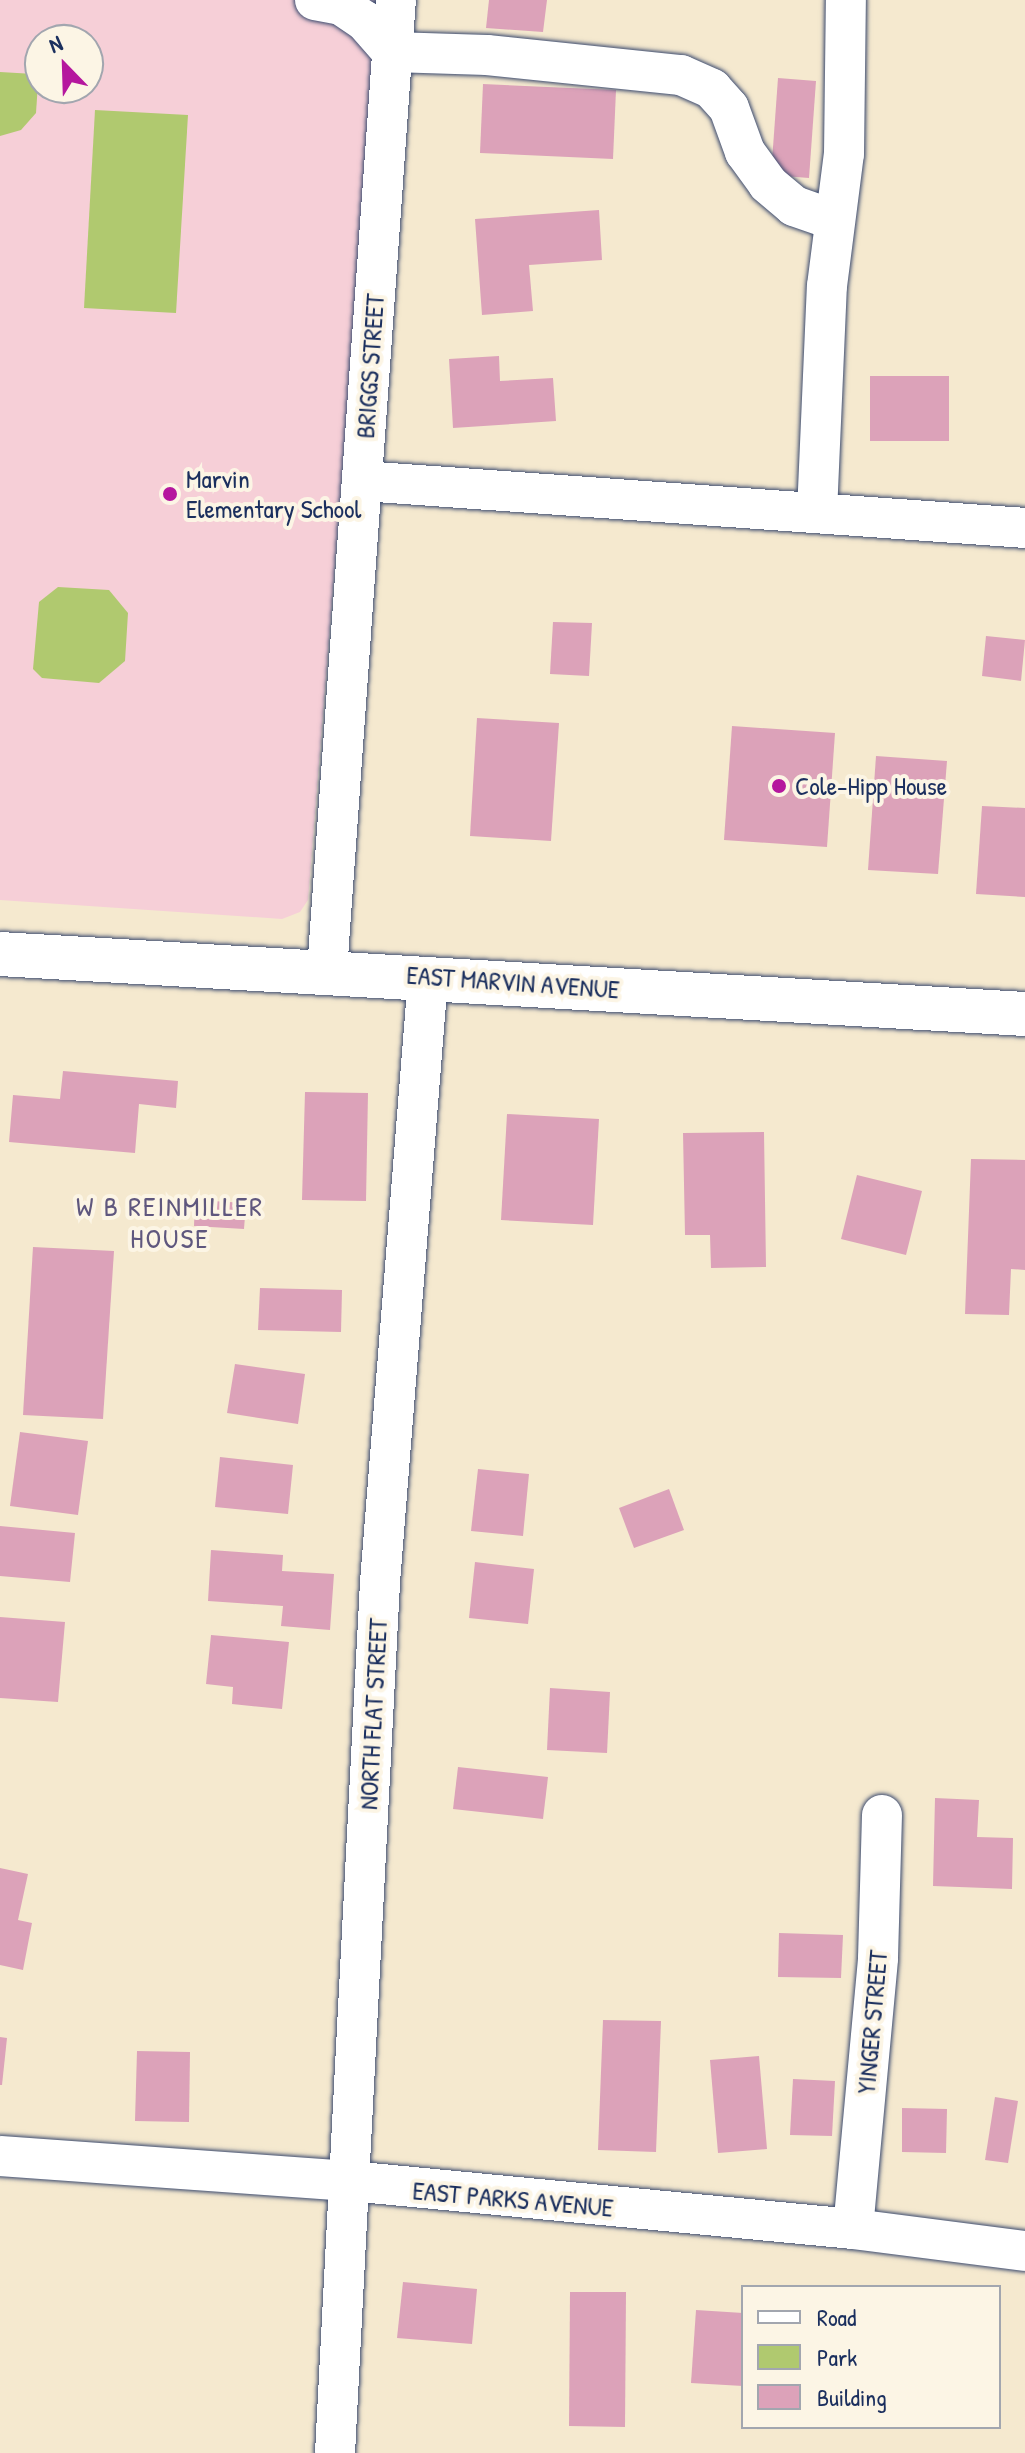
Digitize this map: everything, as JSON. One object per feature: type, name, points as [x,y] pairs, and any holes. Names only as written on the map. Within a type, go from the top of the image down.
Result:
[{"type":"main road","name":"EAST MARVIN AVENUE","points":[[0,954],[1025,1014]]},
{"type":"street","points":[[315,0],[341,5],[365,21],[392,52],[487,55],[681,75],[712,89],[729,108],[745,152],[768,184],[794,206],[834,220]]},
{"type":"street","name":"BRIGGS STREET","points":[[327,971],[396,0]]},
{"type":"street","points":[[817,513],[834,220],[844,154],[846,0]]},
{"type":"street","points":[[362,481],[1025,528]]},
{"type":"street","name":"NORTH FLAT STREET","points":[[335,2453],[380,1582],[428,977]]},
{"type":"street","name":"YINGER STREET","points":[[853,2229],[878,1958],[882,1815]]},
{"type":"street","name":"EAST PARKS AVENUE","points":[[0,2156],[350,2181],[417,2191],[853,2229],[1025,2251]]},
{"type":"shaded area","name":"Marvin Elementary School","points":[[0,0],[380,0],[308,900],[300,912],[282,919],[0,900]]},
{"type":"green space","points":[[0,72],[24,73],[24,104],[37,104],[36,113],[21,130],[0,136]]},
{"type":"green space","points":[[95,110],[188,115],[176,313],[84,308]]},
{"type":"green space","points":[[58,587],[109,590],[128,613],[125,661],[99,683],[42,678],[33,669],[39,602]]},
{"type":"building","points":[[489,0],[547,0],[543,32],[486,28]]},
{"type":"building","points":[[778,78],[816,81],[809,178],[771,175]]},
{"type":"building","points":[[483,84],[616,90],[613,159],[480,153]]},
{"type":"building","points":[[599,210],[602,260],[529,265],[533,311],[482,315],[475,219]]},
{"type":"building","points":[[499,356],[500,381],[553,378],[556,421],[453,428],[449,359]]},
{"type":"building","points":[[870,376],[949,376],[949,441],[870,441]]},
{"type":"building","points":[[553,622],[592,623],[589,676],[550,674]]},
{"type":"building","points":[[986,636],[1025,640],[1021,681],[982,676]]},
{"type":"building","points":[[477,718],[559,723],[551,841],[470,836]]},
{"type":"building","name":"Cole-Hipp House","points":[[732,726],[835,733],[827,847],[724,840]]},
{"type":"building","points":[[876,756],[947,761],[938,874],[868,870]]},
{"type":"building","points":[[982,806],[1025,808],[1025,897],[976,894]]},
{"type":"building","points":[[63,1071],[178,1081],[176,1108],[139,1104],[135,1153],[9,1142],[13,1095],[60,1099]]},
{"type":"building","points":[[305,1092],[368,1093],[366,1201],[302,1200]]},
{"type":"building","points":[[507,1114],[599,1119],[593,1225],[501,1220]]},
{"type":"building","points":[[764,1132],[766,1267],[711,1268],[710,1235],[685,1235],[683,1133]]},
{"type":"building","points":[[971,1159],[1025,1160],[1025,1270],[1011,1269],[1009,1315],[965,1314]]},
{"type":"building","points":[[857,1175],[922,1191],[906,1255],[841,1239]]},
{"type":"building","points":[[195,1200],[246,1203],[244,1229],[194,1226]]},
{"type":"building","points":[[33,1247],[114,1251],[103,1419],[23,1415]]},
{"type":"building","points":[[260,1288],[342,1290],[341,1332],[258,1330]]},
{"type":"building","points":[[235,1364],[305,1374],[298,1424],[227,1413]]},
{"type":"building","points":[[20,1432],[88,1441],[78,1515],[10,1506]]},
{"type":"building","points":[[220,1457],[293,1465],[288,1514],[215,1507]]},
{"type":"building","points":[[478,1469],[529,1474],[523,1536],[471,1531]]},
{"type":"building","points":[[669,1489],[684,1530],[634,1548],[619,1508]]},
{"type":"building","points":[[0,1526],[75,1533],[70,1582],[0,1576]]},
{"type":"building","points":[[211,1550],[283,1555],[282,1571],[334,1574],[330,1630],[281,1626],[283,1606],[208,1601]]},
{"type":"building","points":[[475,1562],[534,1569],[528,1624],[469,1618]]},
{"type":"building","points":[[0,1617],[65,1622],[58,1702],[0,1698]]},
{"type":"building","points":[[211,1635],[289,1642],[282,1709],[232,1704],[233,1687],[206,1684]]},
{"type":"building","points":[[550,1688],[610,1692],[607,1753],[547,1750]]},
{"type":"building","points":[[458,1767],[548,1777],[543,1819],[453,1809]]},
{"type":"building","points":[[935,1798],[979,1800],[977,1837],[1013,1838],[1012,1889],[933,1886]]},
{"type":"building","points":[[0,1868],[28,1874],[18,1920],[32,1923],[23,1970],[0,1965]]},
{"type":"building","points":[[779,1933],[843,1935],[841,1978],[778,1977]]},
{"type":"building","points":[[603,2020],[661,2021],[656,2152],[598,2150]]},
{"type":"building","points":[[0,2037],[7,2038],[2,2085],[0,2085]]},
{"type":"building","points":[[137,2051],[190,2052],[189,2122],[135,2121]]},
{"type":"building","points":[[759,2056],[767,2149],[718,2153],[710,2060]]},
{"type":"building","points":[[793,2079],[835,2081],[832,2136],[790,2135]]},
{"type":"building","points":[[995,2097],[1018,2101],[1008,2163],[985,2160]]},
{"type":"building","points":[[902,2108],[947,2109],[946,2153],[902,2152]]},
{"type":"building","points":[[403,2282],[477,2289],[472,2344],[397,2338]]},
{"type":"building","points":[[570,2292],[626,2292],[625,2427],[569,2426]]},
{"type":"building","points":[[696,2310],[741,2313],[741,2386],[691,2383]]},
{"type":"place","name":"Marvin Elementary School","points":[[170,494]]},
{"type":"place","name":"Cole-Hipp House","points":[[779,786]]},
{"type":"district","name":"W B REINMILLER HOUSE","points":[[170,1222]]}]
